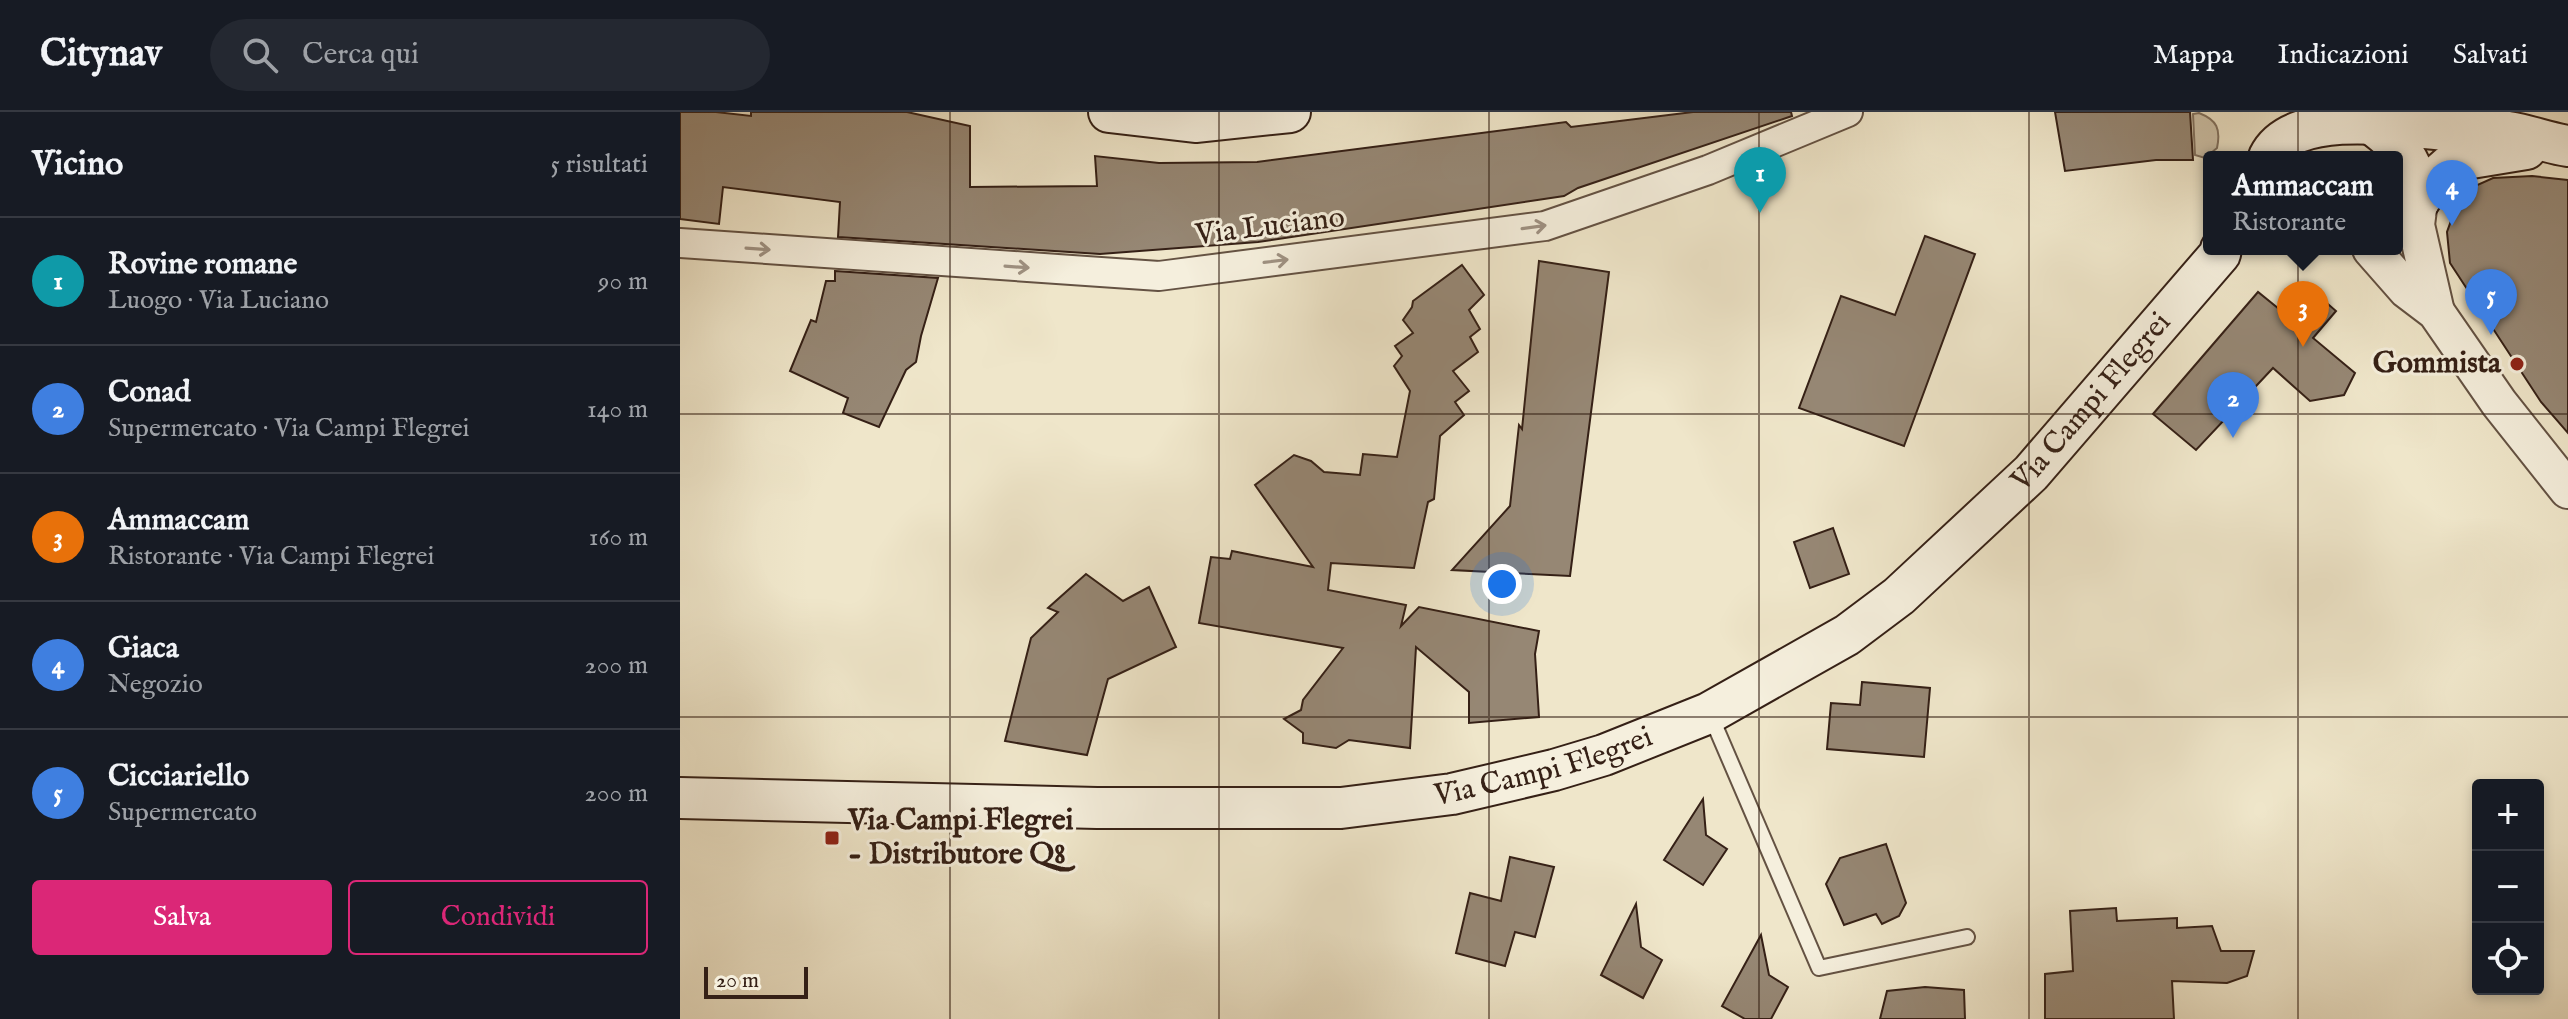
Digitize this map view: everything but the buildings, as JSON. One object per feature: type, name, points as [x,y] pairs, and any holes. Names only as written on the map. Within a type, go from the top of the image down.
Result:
[{"type":"main road","points":[[1109,112],[1195,122],[1290,112]]},
{"type":"main road","points":[[2358,114],[2398,144],[2402,151]]},
{"type":"main road","points":[[2270,143],[2308,116],[2358,114],[2434,129],[2507,131],[2556,144]]},
{"type":"main road","points":[[2408,209],[2450,165],[2491,154],[2556,144]]},
{"type":"main road","points":[[2403,153],[2417,179],[2408,209]]},
{"type":"main road","name":"Via Campi Flegrei","points":[[680,798],[1097,808],[1341,808],[1452,794],[1604,755],[1709,713],[1847,635],[1899,596],[2031,473],[2226,255]]},
{"type":"street","name":"Via Luciano","points":[[680,243],[1159,276],[1545,226],[1708,170],[1848,112]]},
{"type":"street","points":[[2408,209],[2416,225],[2436,312]]},
{"type":"street","points":[[2376,255],[2407,290],[2436,312],[2499,403],[2568,490]]},
{"type":"lane","points":[[1709,713],[1819,968],[1967,937]]},
{"type":"shaded area","points":[[2199,113],[2210,119],[2218,130],[2217,148],[2203,151],[2203,157],[2195,155],[2193,114]]},
{"type":"place","name":"Rovine romane","points":[[1760,213]]},
{"type":"place","name":"Giaca","points":[[2452,226]]},
{"type":"place","name":"Cicciariello","points":[[2491,335]]},
{"type":"place","name":"Ammaccam","points":[[2303,347]]},
{"type":"place","name":"Gommista","points":[[2517,364]]},
{"type":"place","name":"Conad","points":[[2233,438]]},
{"type":"place","name":"Via Campi Flegrei - Distributore Q8","points":[[832,838]]}]
